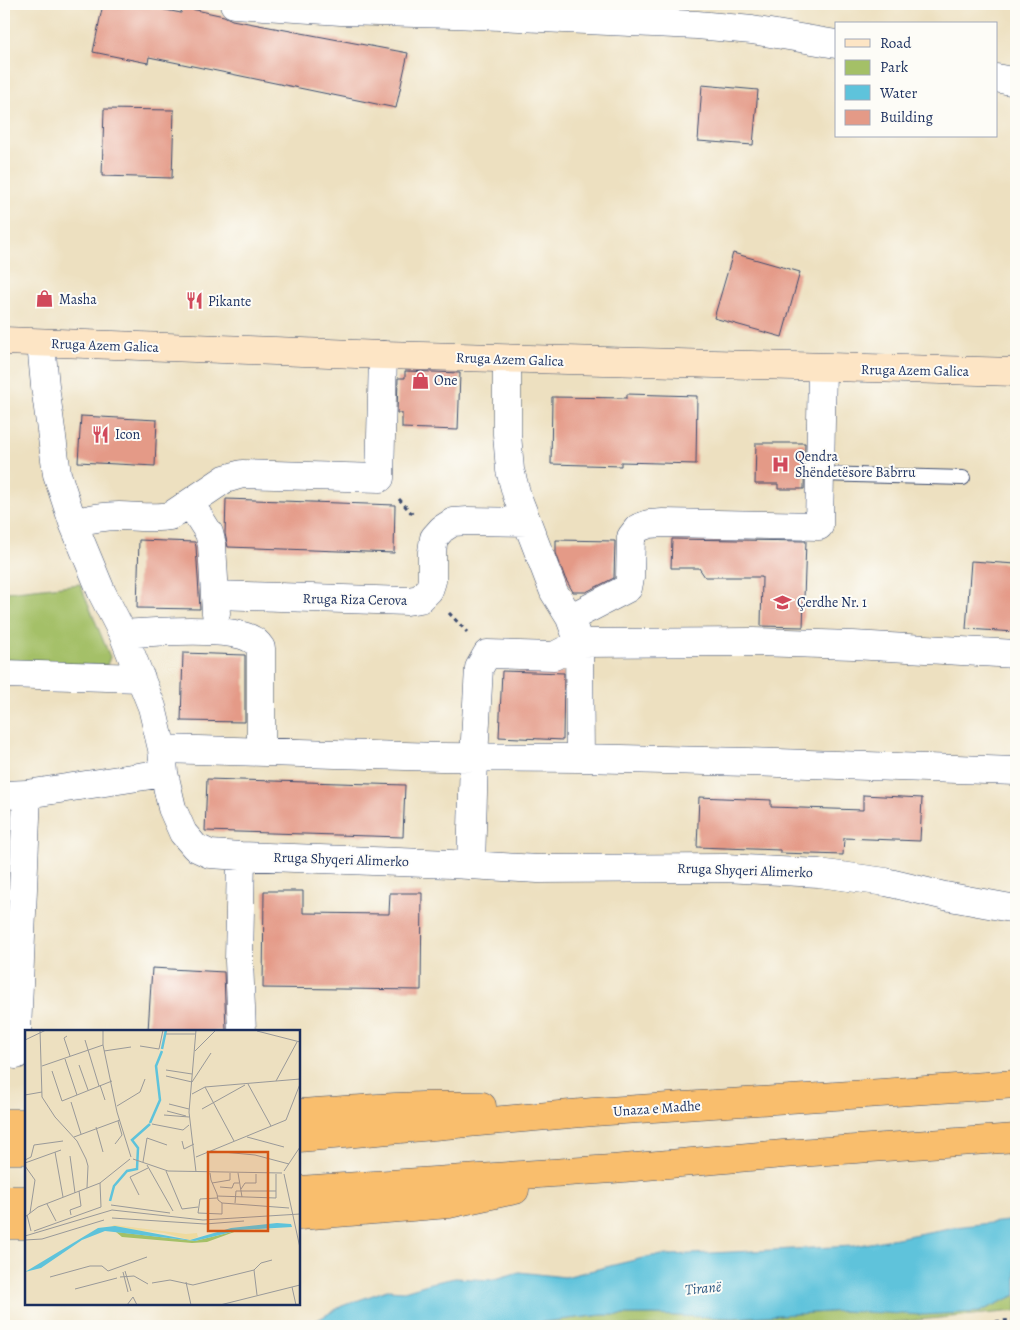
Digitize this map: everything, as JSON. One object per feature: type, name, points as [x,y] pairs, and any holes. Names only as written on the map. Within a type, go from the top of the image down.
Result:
[{"type":"highway","name":"Unaza e Madhe","points":[[300,1138],[593,1112],[1016,1084]]},
{"type":"highway","points":[[300,1113],[361,1108],[459,1105],[593,1112]]},
{"type":"highway","points":[[4,1123],[25,1123]]},
{"type":"highway","points":[[300,1190],[612,1169],[783,1154],[924,1146],[1016,1138]]},
{"type":"highway","points":[[4,1150],[25,1150]]},
{"type":"highway","points":[[300,1216],[449,1204],[612,1169]]},
{"type":"highway","points":[[4,1200],[25,1200]]},
{"type":"highway","points":[[4,1225],[25,1225]]},
{"type":"main road","name":"Rruga Azem Galica","points":[[4,341],[383,356],[1016,372]]},
{"type":"street","points":[[234,4],[341,11],[463,14],[697,25],[752,30],[835,44]]},
{"type":"street","points":[[998,78],[1016,82]]},
{"type":"street","points":[[41,343],[57,474],[73,523],[102,594],[123,634],[152,707],[172,808],[183,833],[195,847],[210,854],[241,856],[239,961],[242,1030]]},
{"type":"street","points":[[73,523],[97,517],[159,518],[170,516],[225,479],[242,474],[380,478],[383,356]]},
{"type":"street","points":[[507,359],[507,434],[510,470],[517,496],[554,592],[574,630],[580,758]]},
{"type":"street","points":[[471,865],[479,668],[487,654],[554,656],[574,630],[628,588],[631,537],[638,528],[649,524],[663,523],[819,526],[822,368]]},
{"type":"street","points":[[190,503],[209,533],[212,545],[217,631]]},
{"type":"street","points":[[428,590],[432,581],[434,538],[442,529],[453,522],[527,522]]},
{"type":"street","name":"Rruga Riza Cerova","points":[[216,595],[407,601],[420,599],[428,590]]},
{"type":"street","points":[[574,630],[763,642],[1016,654]]},
{"type":"street","points":[[123,634],[151,631],[217,631],[240,634],[254,640],[261,648],[261,752]]},
{"type":"street","points":[[4,674],[141,678]]},
{"type":"street","points":[[15,1055],[15,794],[163,761],[261,752],[580,758],[1016,771]]},
{"type":"street","name":"Rruga Shyqeri Alimerko","points":[[241,856],[538,869],[725,868],[819,873],[886,882],[1015,911]]},
{"type":"lane","points":[[820,474],[963,478]]},
{"type":"path","points":[[380,478],[434,538]]},
{"type":"path","points":[[428,590],[487,654]]},
{"type":"path","points":[[932,1326],[1016,1320]]},
{"type":"green space","points":[[80,584],[110,657],[107,665],[6,665],[7,592]]},
{"type":"green space","points":[[1016,1295],[1016,1311],[885,1323],[799,1326],[525,1326],[542,1322],[602,1315],[732,1318],[843,1311],[979,1312]]},
{"type":"water","name":"Tiranë","points":[[1016,1220],[1016,1295],[979,1312],[924,1315],[843,1311],[732,1318],[602,1315],[542,1322],[525,1326],[303,1326],[342,1306],[387,1290],[404,1291],[455,1278],[492,1280],[519,1272],[565,1277],[651,1256],[854,1246],[955,1227]]},
{"type":"building","points":[[103,4],[135,4],[181,13],[182,7],[224,16],[232,20],[408,53],[396,108],[149,57],[148,63],[93,52]]},
{"type":"building","points":[[702,85],[758,90],[753,145],[698,141]]},
{"type":"building","points":[[104,109],[174,110],[172,178],[102,176]]},
{"type":"building","points":[[733,253],[800,272],[782,337],[714,318]]},
{"type":"building","points":[[405,371],[460,373],[458,430],[402,428],[402,413],[397,413],[398,378],[405,378]]},
{"type":"building","points":[[627,394],[697,396],[696,464],[621,462],[621,466],[551,464],[552,397],[627,398]]},
{"type":"building","points":[[81,416],[157,420],[155,466],[78,462]]},
{"type":"building","name":"Qendra Shëndetësore Babrru","points":[[756,443],[805,443],[804,489],[778,489],[778,484],[755,484]]},
{"type":"building","points":[[226,499],[395,505],[394,553],[228,547],[225,534]]},
{"type":"building","name":"Çerdhe Nr. 1","points":[[672,539],[806,541],[803,627],[761,626],[762,577],[705,577],[699,568],[671,568]]},
{"type":"building","points":[[139,540],[195,542],[200,609],[137,608]]},
{"type":"building","points":[[556,540],[615,541],[614,578],[586,592],[573,592],[565,578],[556,553]]},
{"type":"building","points":[[971,561],[1016,564],[1016,632],[966,629]]},
{"type":"building","points":[[183,653],[245,655],[245,722],[181,721]]},
{"type":"building","points":[[502,671],[564,673],[563,740],[499,737]]},
{"type":"building","points":[[207,779],[405,785],[403,837],[205,831]]},
{"type":"building","points":[[863,795],[922,798],[920,841],[844,838],[843,855],[780,853],[780,850],[697,847],[699,797],[771,800],[771,807],[863,810]]},
{"type":"building","points":[[264,891],[303,891],[303,913],[389,914],[390,893],[422,893],[421,990],[263,988]]},
{"type":"building","points":[[152,968],[224,972],[226,1030],[148,1030]]},
{"type":"place","name":"Masha","points":[[45,299]]},
{"type":"place","name":"Pikante","points":[[194,301]]},
{"type":"place","name":"One","points":[[420,380]]},
{"type":"place","name":"Icon","points":[[101,434]]},
{"type":"place","name":"Qendra Shëndetësore Babrru","points":[[781,464]]},
{"type":"place","name":"Çerdhe Nr. 1","points":[[783,602]]}]
